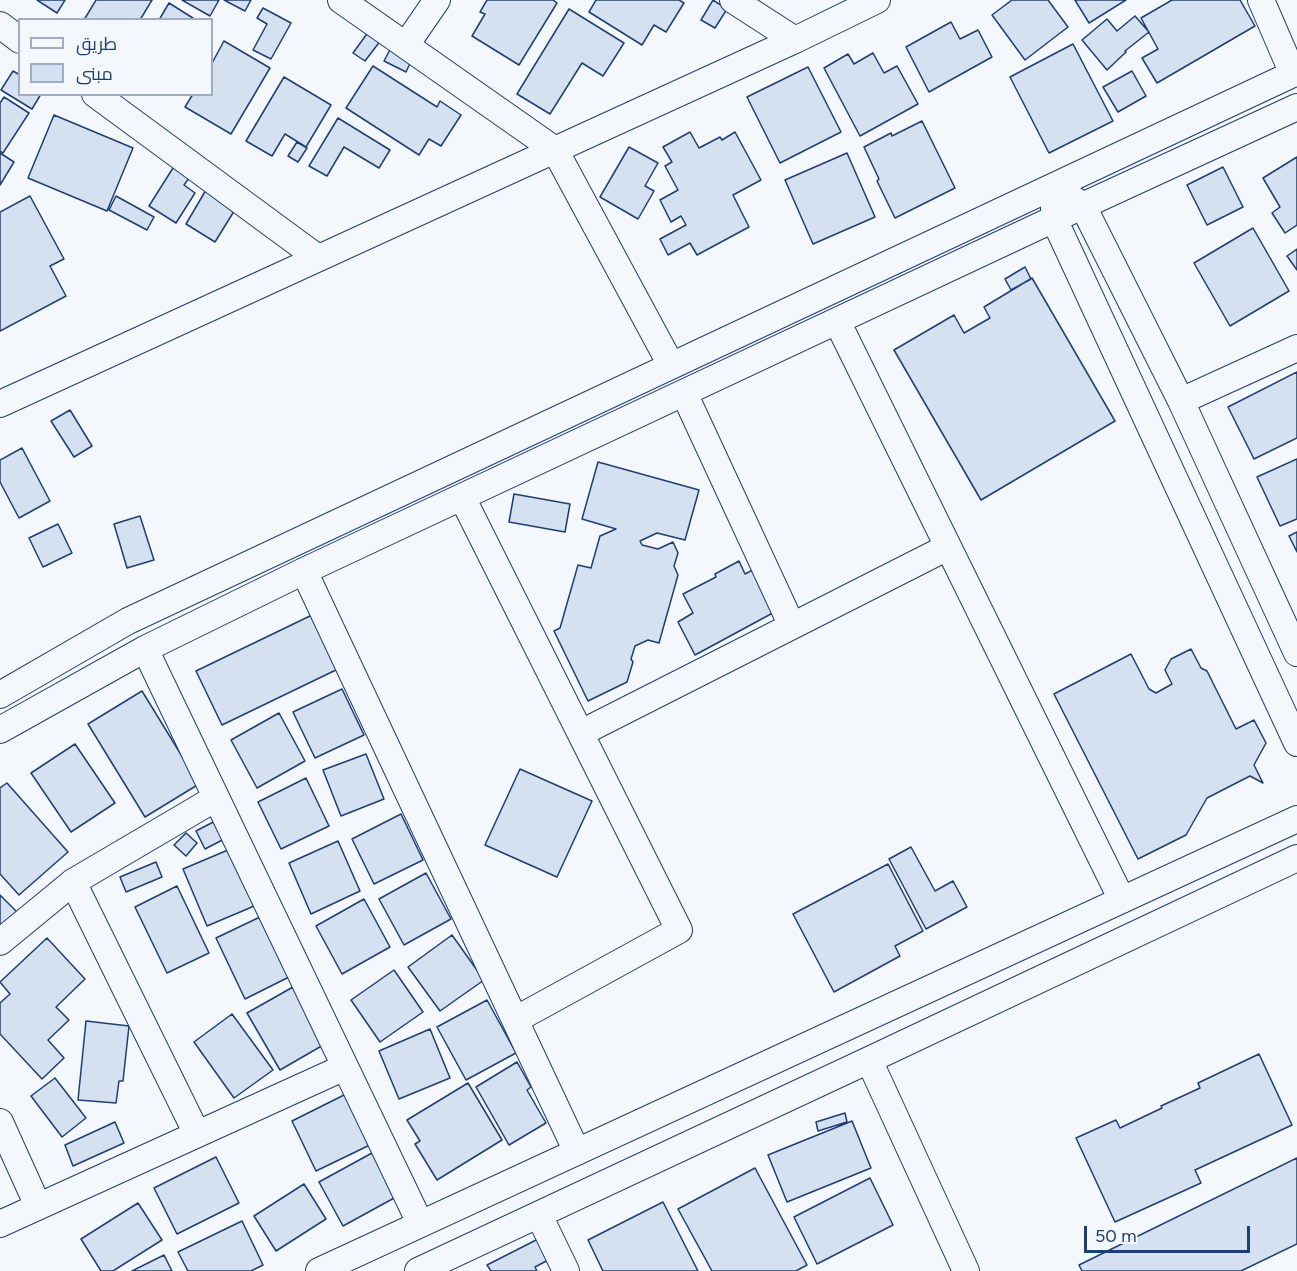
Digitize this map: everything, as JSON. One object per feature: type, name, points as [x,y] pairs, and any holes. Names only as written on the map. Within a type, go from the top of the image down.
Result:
[{"type":"street","points":[[341,0],[555,150],[671,365]]},
{"type":"street","points":[[406,45],[437,0]]},
{"type":"street","points":[[733,0],[795,40]]},
{"type":"street","points":[[0,404],[878,0]]},
{"type":"street","points":[[0,695],[128,621],[1295,73],[1261,0]]},
{"type":"street","points":[[0,25],[18,38]]},
{"type":"street","points":[[98,96],[318,258]]},
{"type":"street","points":[[0,730],[145,649],[304,571],[1053,219],[1297,107]]},
{"type":"street","points":[[1054,186],[1083,206],[1181,401],[1297,653]]},
{"type":"street","points":[[1054,186],[1053,219],[1297,743]]},
{"type":"street","points":[[837,321],[1122,900]]},
{"type":"street","points":[[1181,401],[1297,348]]},
{"type":"street","points":[[684,393],[792,626]]},
{"type":"street","points":[[462,496],[679,930],[515,1020]]},
{"type":"street","points":[[581,733],[948,547]]},
{"type":"street","points":[[304,571],[577,1152]]},
{"type":"street","points":[[145,649],[420,1223]]},
{"type":"street","points":[[0,942],[73,882],[216,798]]},
{"type":"street","points":[[319,1271],[1297,819]]},
{"type":"street","points":[[418,1271],[1297,858]]},
{"type":"street","points":[[73,882],[197,1134]]},
{"type":"street","points":[[870,1060],[966,1271]]},
{"type":"street","points":[[0,1224],[345,1067]]},
{"type":"street","points":[[0,1122],[38,1206]]},
{"type":"street","points":[[539,1215],[566,1271]]},
{"type":"building","points":[[37,0],[65,0],[57,13]]},
{"type":"building","points":[[96,0],[152,0],[141,18],[85,18]]},
{"type":"building","points":[[182,0],[219,0],[210,16]]},
{"type":"building","points":[[224,0],[251,0],[245,11]]},
{"type":"building","points":[[487,0],[553,0],[557,3],[519,65],[472,36],[485,14],[480,12]]},
{"type":"building","points":[[596,0],[679,0],[684,3],[666,32],[654,25],[642,45],[589,12]]},
{"type":"building","points":[[713,0],[727,9],[715,28],[701,20]]},
{"type":"building","points":[[1012,0],[1048,0],[1068,27],[1025,60],[992,15]]},
{"type":"building","points":[[1075,0],[1126,0],[1089,23]]},
{"type":"building","points":[[1172,0],[1240,0],[1255,26],[1157,83],[1142,58],[1158,49],[1141,18]]},
{"type":"building","points":[[169,3],[193,18],[160,18]]},
{"type":"building","points":[[263,8],[291,23],[271,59],[253,50],[267,24],[257,18]]},
{"type":"building","points":[[569,9],[624,43],[603,76],[582,63],[550,114],[517,94]]},
{"type":"building","points":[[1135,16],[1149,32],[1125,51],[1107,70],[1082,40],[1107,19],[1117,31]]},
{"type":"building","points":[[951,22],[960,39],[978,30],[992,57],[929,92],[906,47]]},
{"type":"building","points":[[369,31],[381,40],[365,61],[353,53]]},
{"type":"building","points":[[224,41],[270,68],[231,134],[185,107],[192,96],[213,96],[213,61]]},
{"type":"building","points":[[1073,44],[1113,121],[1049,153],[1010,77]]},
{"type":"building","points":[[392,46],[413,57],[406,72],[384,61]]},
{"type":"building","points":[[873,53],[884,73],[897,66],[918,104],[860,136],[824,68],[848,54],[854,64]]},
{"type":"building","points":[[373,66],[437,107],[440,101],[461,115],[441,146],[429,139],[419,155],[346,108]]},
{"type":"building","points":[[808,67],[841,132],[780,163],[747,97]]},
{"type":"building","points":[[13,71],[18,74],[18,96],[40,96],[32,109],[1,90]]},
{"type":"building","points":[[1132,71],[1146,96],[1118,112],[1103,87]]},
{"type":"building","points":[[284,77],[331,105],[306,147],[285,134],[272,156],[246,141]]},
{"type":"building","points":[[4,97],[29,113],[3,153],[0,151],[0,103]]},
{"type":"building","points":[[54,115],[133,148],[107,211],[28,178]]},
{"type":"building","points":[[338,118],[390,150],[379,168],[344,147],[327,176],[309,166]]},
{"type":"building","points":[[922,121],[955,188],[895,218],[864,147]]},
{"type":"building","points":[[690,132],[699,148],[720,137],[722,140],[735,132],[761,180],[733,195],[749,227],[697,255],[690,243],[668,255],[660,239],[686,225],[681,216],[671,222],[660,200],[678,190],[665,166],[672,162],[663,147]]},
{"type":"building","points":[[297,142],[307,148],[298,162],[288,156]]},
{"type":"building","points":[[629,147],[658,163],[645,186],[654,191],[638,219],[600,197]]},
{"type":"building","points":[[0,153],[14,162],[0,185]]},
{"type":"building","points":[[847,153],[875,217],[813,244],[785,180]]},
{"type":"building","points":[[1297,157],[1297,225],[1285,233],[1272,213],[1280,207],[1263,178]]},
{"type":"building","points":[[178,160],[194,171],[184,185],[195,193],[176,223],[149,206]]},
{"type":"building","points":[[1223,167],[1243,207],[1207,225],[1187,185]]},
{"type":"building","points":[[206,190],[236,208],[215,242],[186,224]]},
{"type":"building","points":[[30,196],[64,259],[50,266],[66,296],[0,331],[0,212]]},
{"type":"building","points":[[116,196],[154,217],[147,230],[109,210]]},
{"type":"building","points":[[1253,228],[1289,291],[1230,326],[1194,263]]},
{"type":"building","points":[[1297,249],[1297,270],[1287,256]]},
{"type":"building","points":[[1025,267],[1031,279],[1011,290],[1005,279]]},
{"type":"building","points":[[1032,278],[1115,421],[981,500],[894,350],[954,315],[964,333],[990,318],[984,307]]},
{"type":"building","points":[[1297,372],[1297,438],[1254,459],[1228,407]]},
{"type":"building","points":[[70,410],[92,446],[74,457],[51,421]]},
{"type":"building","points":[[22,448],[50,501],[19,518],[0,482],[0,460]]},
{"type":"building","points":[[1297,459],[1297,519],[1280,526],[1257,477]]},
{"type":"building","points":[[598,462],[699,490],[685,540],[657,533],[640,541],[642,545],[658,549],[673,542],[678,553],[674,566],[678,575],[659,643],[648,640],[635,646],[627,682],[588,701],[554,631],[560,628],[578,565],[591,568],[600,536],[616,529],[582,519]]},
{"type":"building","points":[[514,494],[570,504],[565,532],[509,522]]},
{"type":"building","points":[[140,516],[154,560],[127,568],[114,524]]},
{"type":"building","points":[[58,524],[72,553],[43,567],[29,538]]},
{"type":"building","points":[[1297,532],[1297,552],[1289,536]]},
{"type":"building","points":[[739,561],[745,574],[760,566],[782,608],[695,655],[678,622],[693,613],[683,594],[716,577],[715,574]]},
{"type":"building","points":[[312,615],[338,669],[222,725],[196,671]]},
{"type":"building","points":[[1191,649],[1201,668],[1207,671],[1236,729],[1254,720],[1266,743],[1254,765],[1263,783],[1250,776],[1207,798],[1186,835],[1138,859],[1054,694],[1131,654],[1149,689],[1156,693],[1172,684],[1165,670],[1171,659]]},
{"type":"building","points":[[342,689],[364,735],[315,758],[293,712]]},
{"type":"building","points":[[142,691],[199,784],[145,817],[88,724]]},
{"type":"building","points":[[279,713],[305,761],[257,788],[231,740]]},
{"type":"building","points":[[75,744],[115,803],[71,832],[31,773]]},
{"type":"building","points":[[366,754],[384,799],[341,816],[323,770]]},
{"type":"building","points":[[520,769],[592,801],[557,877],[485,845]]},
{"type":"building","points":[[306,778],[329,826],[281,849],[258,802]]},
{"type":"building","points":[[7,783],[68,852],[19,895],[0,874],[0,788]]},
{"type":"building","points":[[401,814],[423,860],[374,884],[352,839]]},
{"type":"building","points":[[221,818],[230,836],[205,849],[196,831]]},
{"type":"building","points":[[186,833],[197,843],[186,856],[174,845]]},
{"type":"building","points":[[338,841],[360,891],[311,914],[289,863]]},
{"type":"building","points":[[235,847],[259,904],[207,926],[183,869]]},
{"type":"building","points":[[911,847],[935,891],[953,881],[967,907],[926,929],[889,859]]},
{"type":"building","points":[[156,862],[162,877],[126,892],[120,877]]},
{"type":"building","points":[[888,864],[923,931],[895,946],[900,956],[834,992],[793,914]]},
{"type":"building","points":[[426,873],[451,919],[404,945],[379,899]]},
{"type":"building","points":[[177,886],[209,953],[167,973],[135,907]]},
{"type":"building","points":[[0,895],[18,913],[0,931]]},
{"type":"building","points":[[364,899],[390,947],[342,974],[316,926]]},
{"type":"building","points":[[262,916],[291,976],[245,999],[216,938]]},
{"type":"building","points":[[452,935],[484,980],[440,1011],[408,967]]},
{"type":"building","points":[[47,938],[85,979],[56,1007],[69,1020],[48,1040],[64,1058],[42,1079],[0,1034],[0,1003],[10,994],[0,982]]},
{"type":"building","points":[[394,970],[423,1012],[380,1042],[351,1000]]},
{"type":"building","points":[[293,987],[325,1044],[280,1070],[247,1013]]},
{"type":"building","points":[[487,1000],[516,1053],[466,1080],[437,1027]]},
{"type":"building","points":[[232,1014],[273,1070],[234,1098],[194,1042]]},
{"type":"building","points":[[86,1021],[129,1026],[123,1081],[119,1081],[116,1103],[78,1100]]},
{"type":"building","points":[[430,1029],[450,1078],[399,1099],[379,1051]]},
{"type":"building","points":[[1259,1054],[1292,1125],[1195,1170],[1201,1183],[1115,1222],[1076,1138],[1116,1120],[1120,1128],[1200,1088],[1198,1083]]},
{"type":"building","points":[[517,1062],[531,1087],[527,1090],[546,1123],[509,1145],[476,1087]]},
{"type":"building","points":[[55,1078],[86,1118],[62,1137],[31,1096]]},
{"type":"building","points":[[468,1083],[502,1140],[437,1180],[415,1144],[420,1141],[407,1120]]},
{"type":"building","points":[[350,1092],[374,1143],[316,1171],[292,1121]]},
{"type":"building","points":[[845,1113],[847,1122],[818,1131],[816,1122]]},
{"type":"building","points":[[852,1121],[871,1168],[787,1202],[768,1155]]},
{"type":"building","points":[[115,1122],[124,1143],[73,1166],[65,1145]]},
{"type":"building","points":[[372,1153],[396,1197],[343,1226],[319,1182]]},
{"type":"building","points":[[216,1157],[239,1203],[177,1234],[154,1188]]},
{"type":"building","points":[[1297,1158],[1297,1244],[1241,1271],[1082,1271],[1079,1265]]},
{"type":"building","points":[[755,1168],[807,1265],[796,1271],[712,1271],[678,1209]]},
{"type":"building","points":[[870,1178],[893,1225],[817,1264],[794,1217]]},
{"type":"building","points":[[304,1184],[326,1219],[276,1251],[254,1216]]},
{"type":"building","points":[[663,1202],[698,1271],[603,1271],[588,1240]]},
{"type":"building","points":[[138,1203],[162,1240],[113,1271],[101,1271],[81,1239]]},
{"type":"building","points":[[242,1221],[263,1265],[251,1271],[188,1271],[178,1252]]},
{"type":"building","points":[[542,1237],[552,1258],[535,1267],[537,1271],[491,1271],[487,1265]]},
{"type":"building","points":[[164,1255],[172,1271],[132,1271]]}]
